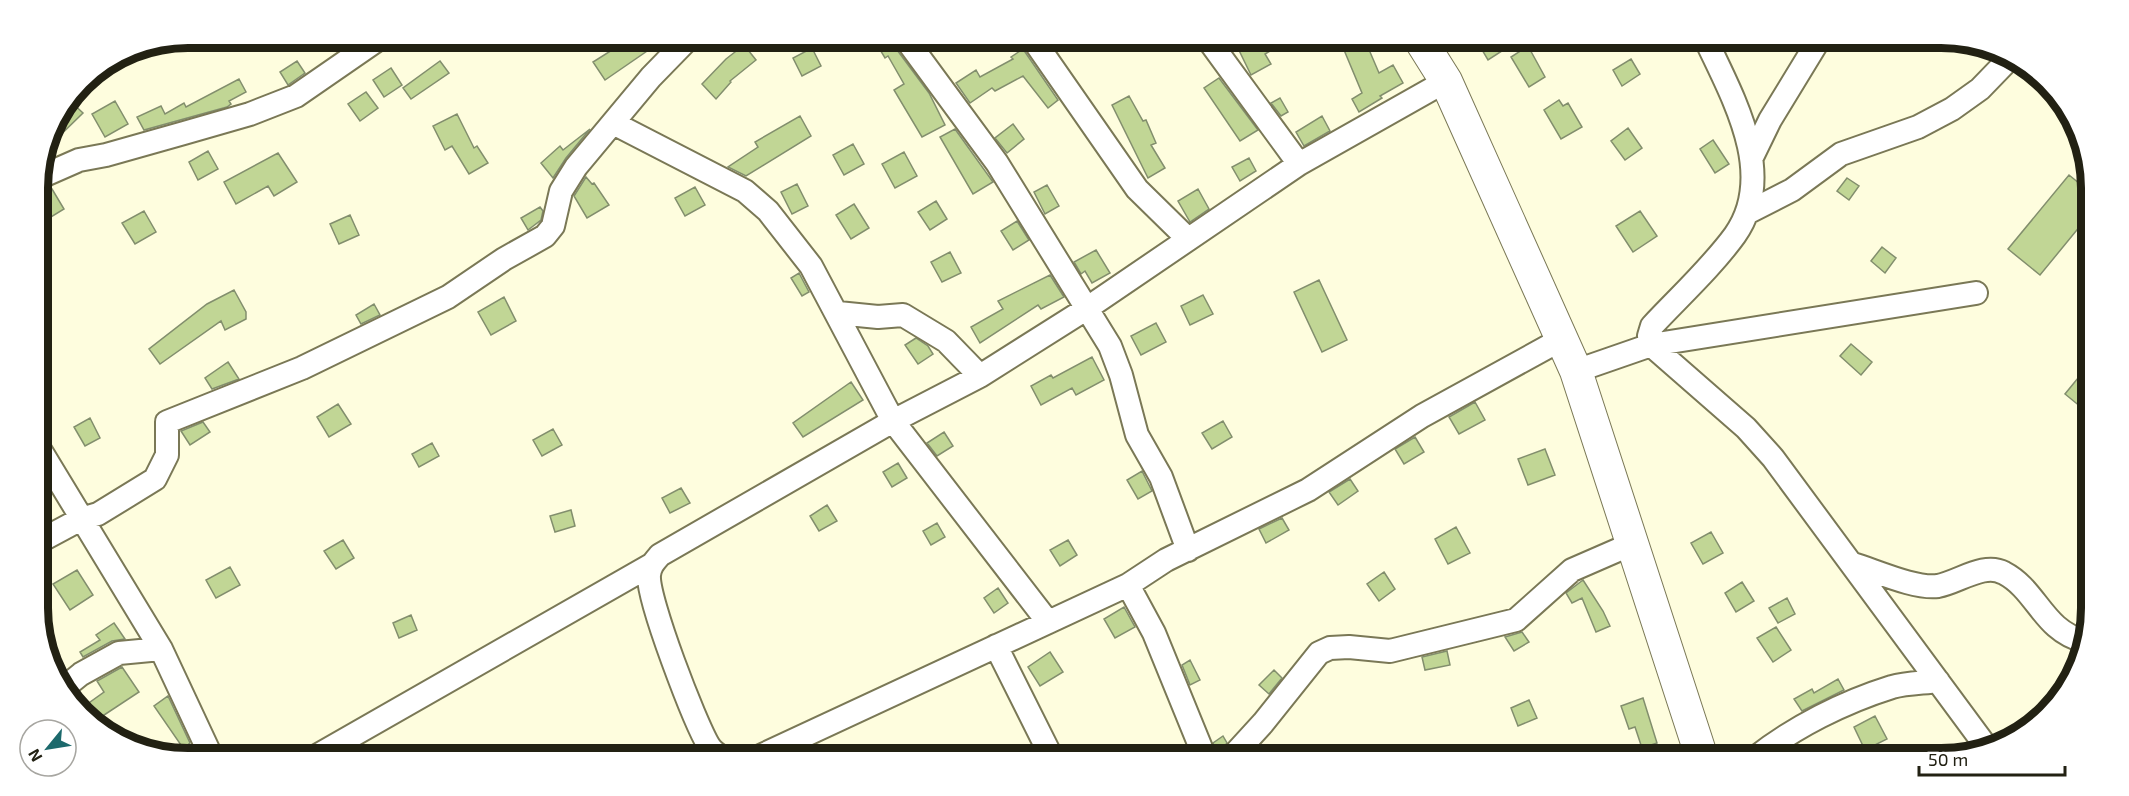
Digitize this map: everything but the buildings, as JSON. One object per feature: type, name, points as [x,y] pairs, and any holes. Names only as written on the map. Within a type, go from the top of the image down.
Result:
[{"type":"main road","points":[[1425,48],[1446,81],[1576,371],[1634,543],[1699,748]]},
{"type":"street","points":[[49,173],[79,160],[106,155],[250,114],[296,96],[366,48]]},
{"type":"street","points":[[48,537],[81,519],[98,514],[155,479],[167,455],[167,422],[302,368],[448,297],[504,259],[545,236],[553,226],[561,191],[576,167],[651,76],[679,48]]},
{"type":"street","points":[[912,48],[997,163],[1110,346],[1121,375],[1137,435],[1161,477],[1188,550]]},
{"type":"street","points":[[1039,48],[1137,189],[1188,239]]},
{"type":"street","points":[[1214,48],[1299,164]]},
{"type":"street","points":[[1709,48],[1753,155],[1754,189],[1747,213],[1735,234],[1652,326],[1649,336],[1651,345],[1760,443],[1853,564],[1983,742]]},
{"type":"street","points":[[1753,155],[1770,120],[1814,48]]},
{"type":"street","points":[[1747,213],[1792,190],[1840,154],[1918,127],[1952,109],[1980,89],[2005,63]]},
{"type":"street","points":[[332,748],[651,565],[660,555],[893,421],[980,376],[1086,309],[1299,164],[1446,81]]},
{"type":"street","points":[[613,123],[745,191],[768,211],[812,266],[893,421],[1048,622]]},
{"type":"street","points":[[1576,371],[1651,345],[1976,293]]},
{"type":"street","points":[[838,313],[878,317],[903,315],[923,324],[945,341],[980,376]]},
{"type":"street","points":[[777,748],[1128,585],[1166,560],[1308,490],[1422,416],[1562,339]]},
{"type":"street","points":[[48,463],[161,650],[207,748]]},
{"type":"street","points":[[1240,748],[1319,653],[1330,648],[1349,647],[1390,651],[1516,620],[1572,570],[1634,543]]},
{"type":"street","points":[[1853,564],[1922,586],[1938,586],[1990,569],[2004,573],[2020,585],[2054,626],[2077,638]]},
{"type":"street","points":[[651,565],[649,577],[651,590],[693,714],[710,748]]},
{"type":"street","points":[[1128,585],[1154,633],[1201,748]]},
{"type":"street","points":[[996,646],[1047,748]]},
{"type":"street","points":[[70,683],[119,652],[161,650]]},
{"type":"street","points":[[1771,748],[1815,720],[1868,697],[1894,687],[1938,681]]}]
